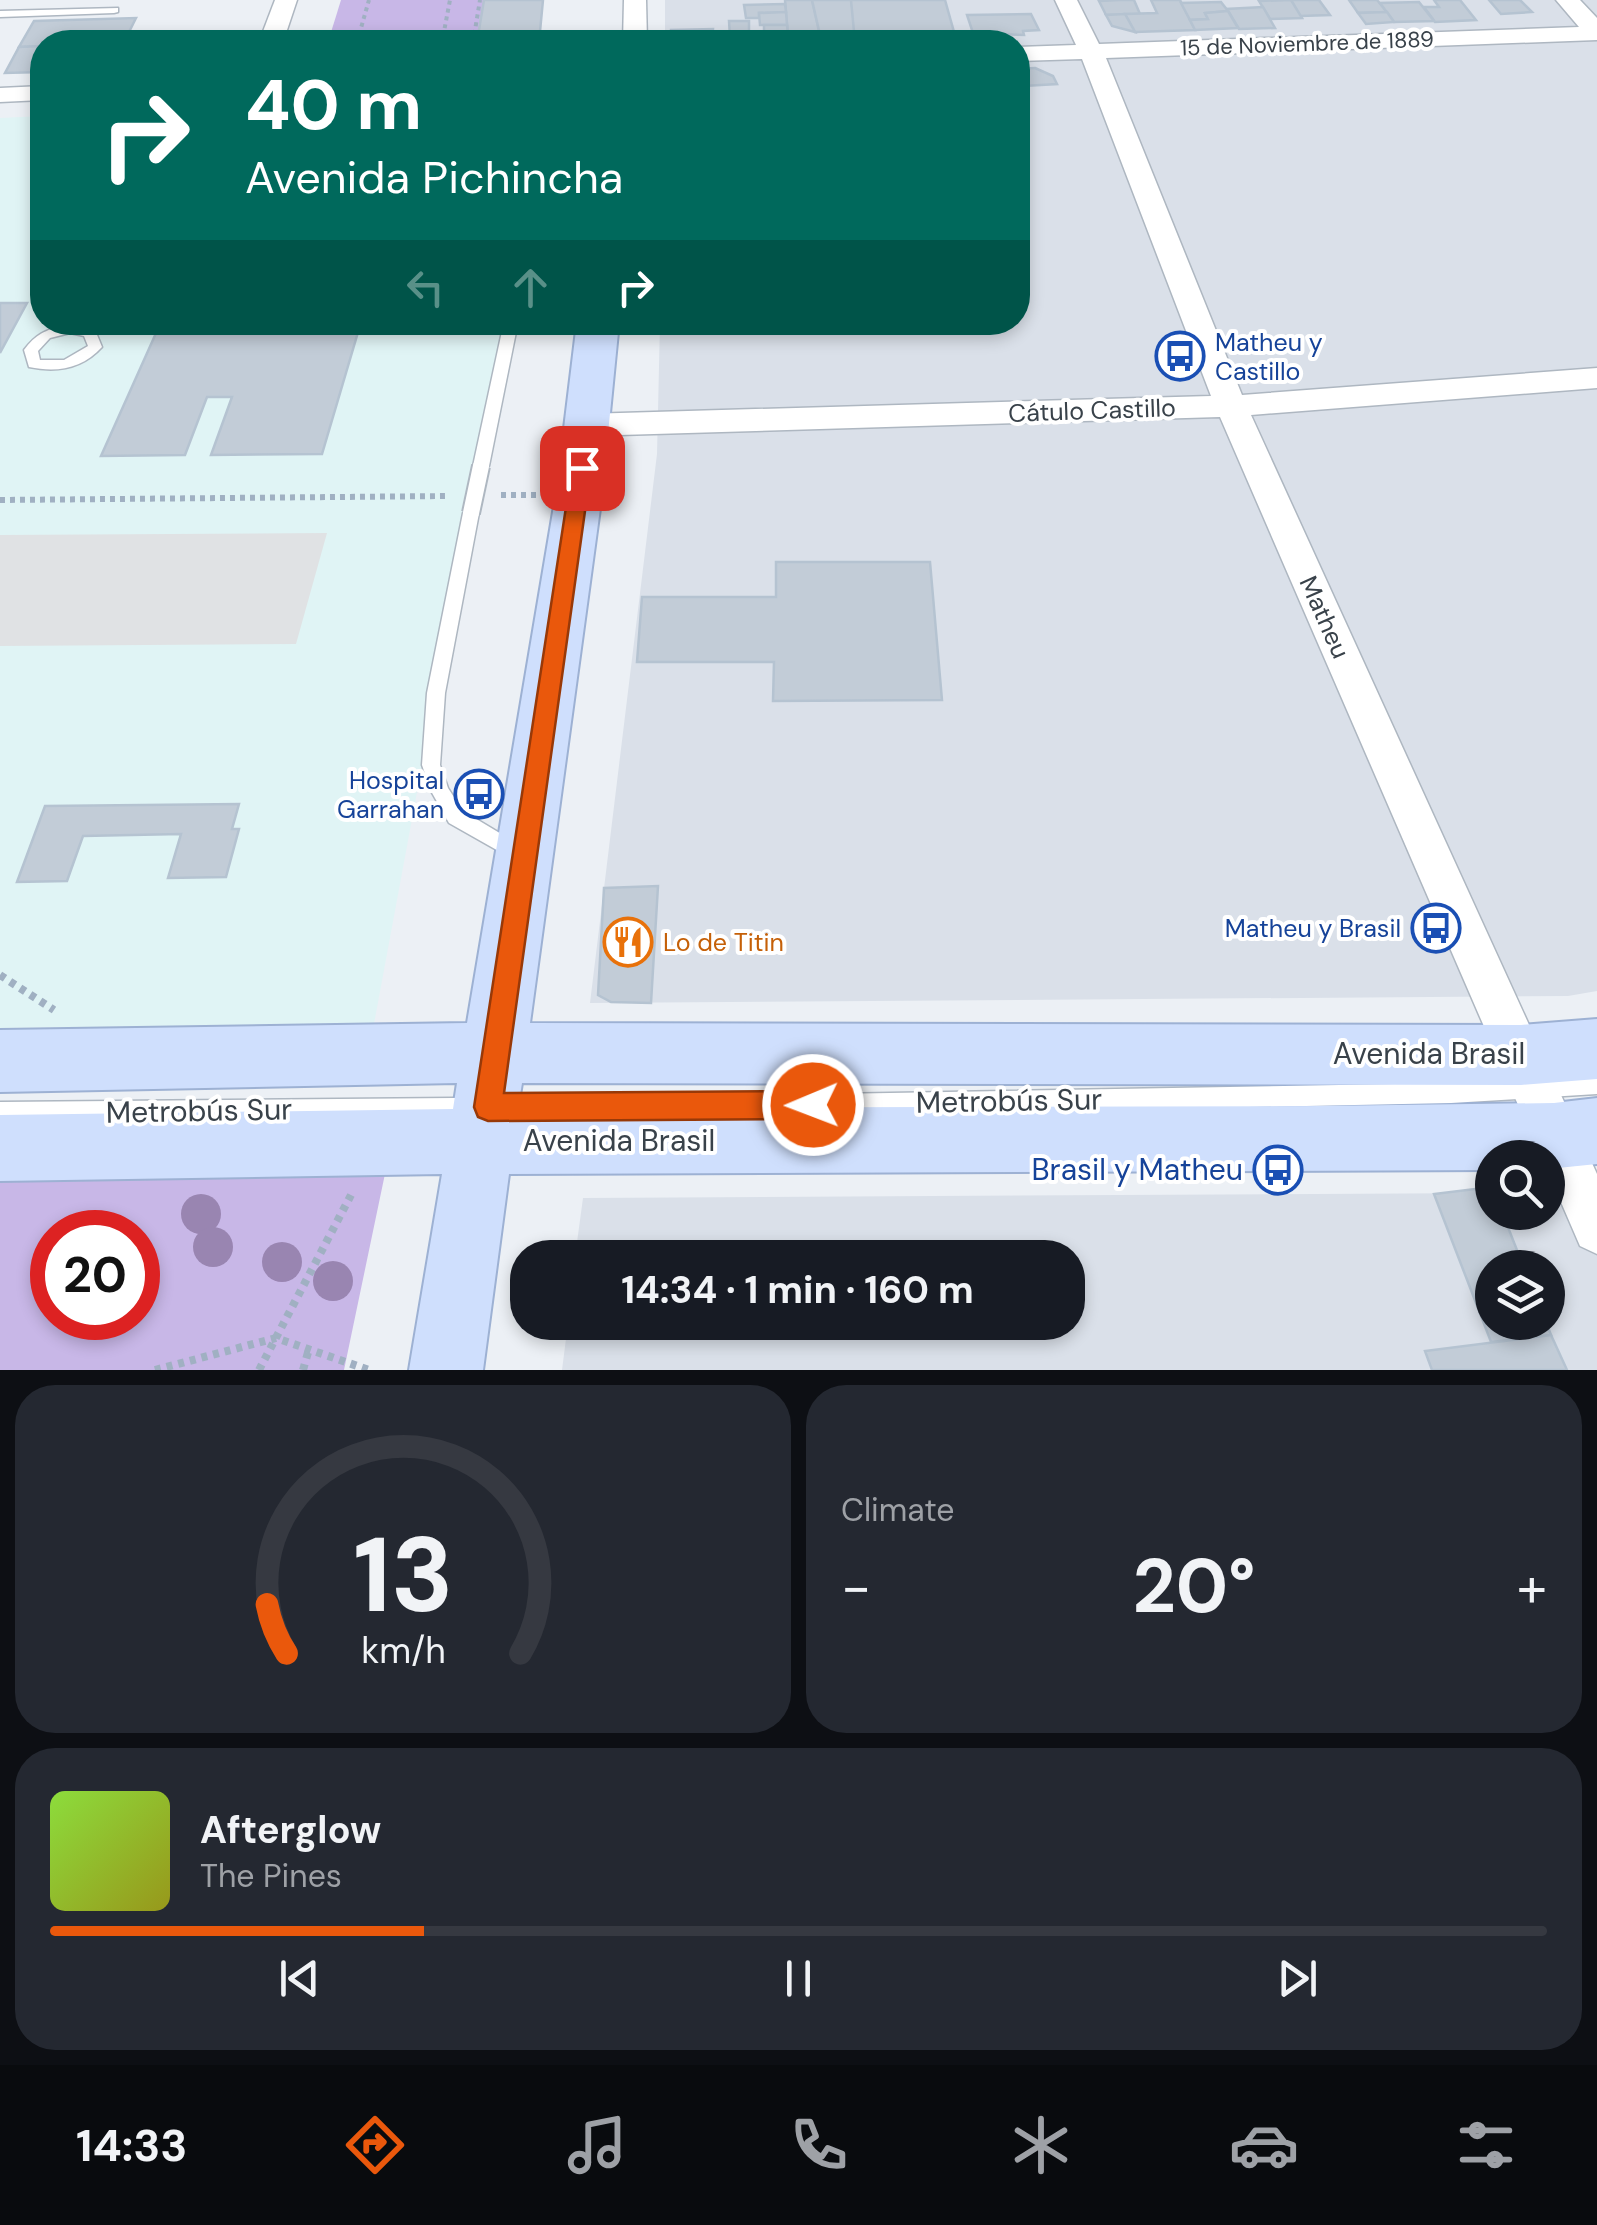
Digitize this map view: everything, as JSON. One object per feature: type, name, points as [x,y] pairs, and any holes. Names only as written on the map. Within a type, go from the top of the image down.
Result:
[{"type":"main road","points":[[446,1370],[579,494],[596,335]]},
{"type":"main road","name":"Avenida Brasil","points":[[0,1061],[488,1101],[1551,1102],[1597,1048]]},
{"type":"main road","name":"Avenida Brasil","points":[[0,1148],[392,1143],[488,1101],[1551,1102]]},
{"type":"street","points":[[275,30],[286,0]]},
{"type":"street","points":[[634,0],[634,30]]},
{"type":"street","name":"Matheu","points":[[1066,0],[1091,50],[1230,406],[1551,1102],[1597,1229]]},
{"type":"street","points":[[1567,0],[1597,32]]},
{"type":"street","name":"15 de Noviembre de 1889","points":[[1030,53],[1597,32]]},
{"type":"street","points":[[0,95],[30,94]]},
{"type":"street","name":"Cátulo Castillo","points":[[586,425],[1230,406],[1597,378]]},
{"type":"lane","points":[[0,14],[114,10]]},
{"type":"lane","points":[[508,335],[436,694],[431,765],[440,791],[456,817],[524,858]]},
{"type":"lane","name":"Metrobús Sur","points":[[633,1108],[1551,1102],[1597,1084]]},
{"type":"lane","name":"Metrobús Sur","points":[[0,1114],[488,1101],[596,1108]]},
{"type":"path","points":[[361,30],[369,0]]},
{"type":"path","points":[[444,30],[450,0]]},
{"type":"path","points":[[476,30],[480,0]]},
{"type":"path","points":[[499,495],[579,494]]},
{"type":"path","points":[[0,500],[459,496]]},
{"type":"path","points":[[259,1370],[353,1191],[392,1143]]},
{"type":"path","points":[[156,1370],[276,1338],[369,1370]]},
{"type":"path","points":[[303,1370],[308,1350]]},
{"type":"shaded area","points":[[341,0],[484,0],[479,30],[332,30]]},
{"type":"shaded area","points":[[665,0],[1597,0],[1597,991],[1568,996],[590,1003],[657,454],[660,335],[1030,335],[1030,30],[665,30]]},
{"type":"shaded area","points":[[30,117],[30,335],[502,335],[374,1024],[0,1028],[0,118]]},
{"type":"shaded area","points":[[327,533],[296,644],[0,646],[0,535]]},
{"type":"shaded area","points":[[386,1169],[344,1370],[0,1370],[0,1181]]},
{"type":"shaded area","points":[[1475,1193],[1475,1230],[1565,1230],[1565,1193],[1597,1193],[1597,1370],[562,1370],[566,1340],[1085,1340],[1085,1240],[577,1240],[583,1198]]},
{"type":"building","points":[[484,0],[543,0],[540,30],[479,30]]},
{"type":"building","points":[[785,0],[812,0],[819,30],[788,30]]},
{"type":"building","points":[[812,0],[851,0],[856,30],[819,30]]},
{"type":"building","points":[[851,0],[945,0],[953,30],[854,30]]},
{"type":"building","points":[[1134,0],[1140,14],[1106,15],[1099,1]]},
{"type":"building","points":[[1151,0],[1180,0],[1195,30],[1135,32],[1125,14],[1157,13]]},
{"type":"building","points":[[1291,0],[1319,0],[1330,15],[1300,16]]},
{"type":"building","points":[[1291,0],[1302,18],[1270,19],[1259,1]]},
{"type":"building","points":[[1349,0],[1377,0],[1387,12],[1358,13]]},
{"type":"building","points":[[1434,0],[1460,0],[1476,20],[1435,22],[1424,7],[1439,7]]},
{"type":"building","points":[[1489,0],[1520,0],[1532,12],[1501,14]]},
{"type":"building","points":[[1221,2],[1228,11],[1205,13],[1208,19],[1190,20],[1181,3]]},
{"type":"building","points":[[1419,2],[1434,21],[1394,22],[1380,3]]},
{"type":"building","points":[[785,4],[786,12],[759,13],[759,18],[746,18],[744,5]]},
{"type":"building","points":[[1263,7],[1275,28],[1239,29],[1227,9]]},
{"type":"building","points":[[1228,11],[1238,28],[1195,30],[1190,20],[1208,19],[1205,13]]},
{"type":"building","points":[[786,12],[787,25],[760,25],[759,13]]},
{"type":"building","points":[[1387,12],[1394,22],[1366,24],[1358,13]]},
{"type":"building","points":[[1031,14],[1039,30],[972,30],[967,15]]},
{"type":"building","points":[[1125,14],[1135,32],[1112,26],[1106,15]]},
{"type":"building","points":[[136,18],[130,30],[30,30],[30,47],[19,47],[34,21]]},
{"type":"building","points":[[729,21],[749,21],[749,30],[730,30]]},
{"type":"building","points":[[764,25],[787,25],[787,30],[764,30]]},
{"type":"building","points":[[19,47],[30,47],[30,72],[5,73]]},
{"type":"building","points":[[1030,68],[1053,76],[1057,84],[1030,86]]},
{"type":"building","points":[[0,303],[27,303],[0,353]]},
{"type":"building","points":[[155,335],[357,335],[322,454],[211,455],[232,397],[207,397],[185,455],[101,456]]},
{"type":"building","points":[[776,562],[930,562],[942,700],[773,701],[774,662],[637,662],[642,597],[776,597]]},
{"type":"building","points":[[239,804],[232,829],[239,829],[226,877],[168,878],[181,834],[83,836],[67,881],[17,882],[45,806]]},
{"type":"building","name":"Lo de Titin","points":[[658,886],[651,1003],[611,1002],[598,995],[604,888]]},
{"type":"building","points":[[1475,1189],[1475,1230],[1509,1230],[1517,1250],[1475,1250],[1475,1300],[1434,1194]]},
{"type":"building","points":[[1512,1340],[1553,1340],[1567,1370],[1432,1370],[1425,1351]]},
{"type":"place","name":"Matheu y Castillo","points":[[1180,356]]},
{"type":"place","name":"Hospital Garrahan","points":[[479,794]]},
{"type":"place","name":"Matheu y Brasil","points":[[1436,928]]},
{"type":"place","name":"Lo de Titin","points":[[628,942]]},
{"type":"place","name":"Brasil y Matheu","points":[[1278,1170]]},
{"type":"route","points":[[582,468],[488,1107],[813,1105]]}]
